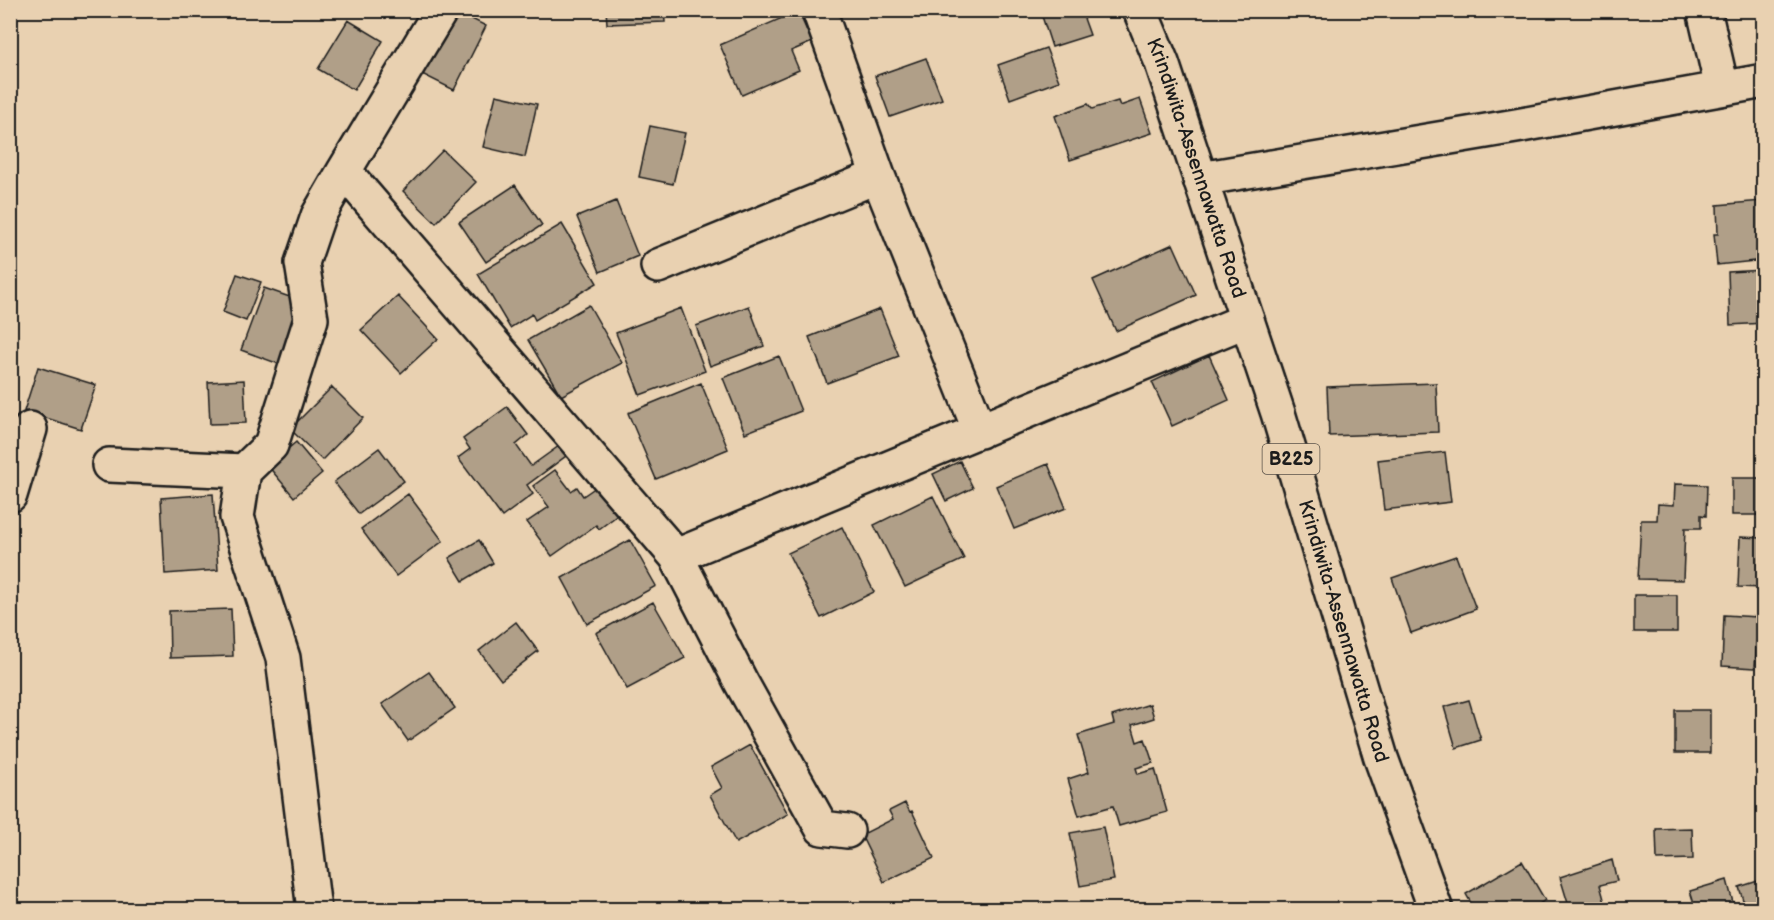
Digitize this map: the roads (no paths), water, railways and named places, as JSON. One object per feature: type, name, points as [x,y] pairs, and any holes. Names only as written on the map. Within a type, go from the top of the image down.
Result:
[{"type":"street","points":[[314,909],[283,658],[237,516],[244,471],[271,445],[311,320],[302,263],[318,216],[441,10]]},
{"type":"street","points":[[819,10],[878,176],[980,431]]},
{"type":"street","name":"Krindiwita-Assennawatta Road","points":[[1140,10],[1162,63],[1278,413],[1381,758],[1436,909]]},
{"type":"street","points":[[1704,10],[1722,88]]},
{"type":"street","points":[[1200,179],[1516,126],[1764,81]]},
{"type":"street","points":[[345,171],[676,556],[741,682],[822,828],[847,831]]},
{"type":"street","points":[[658,266],[878,176]]},
{"type":"street","points":[[676,556],[1247,320]]},
{"type":"street","points":[[10,495],[30,429]]},
{"type":"street","points":[[109,465],[244,471]]}]
